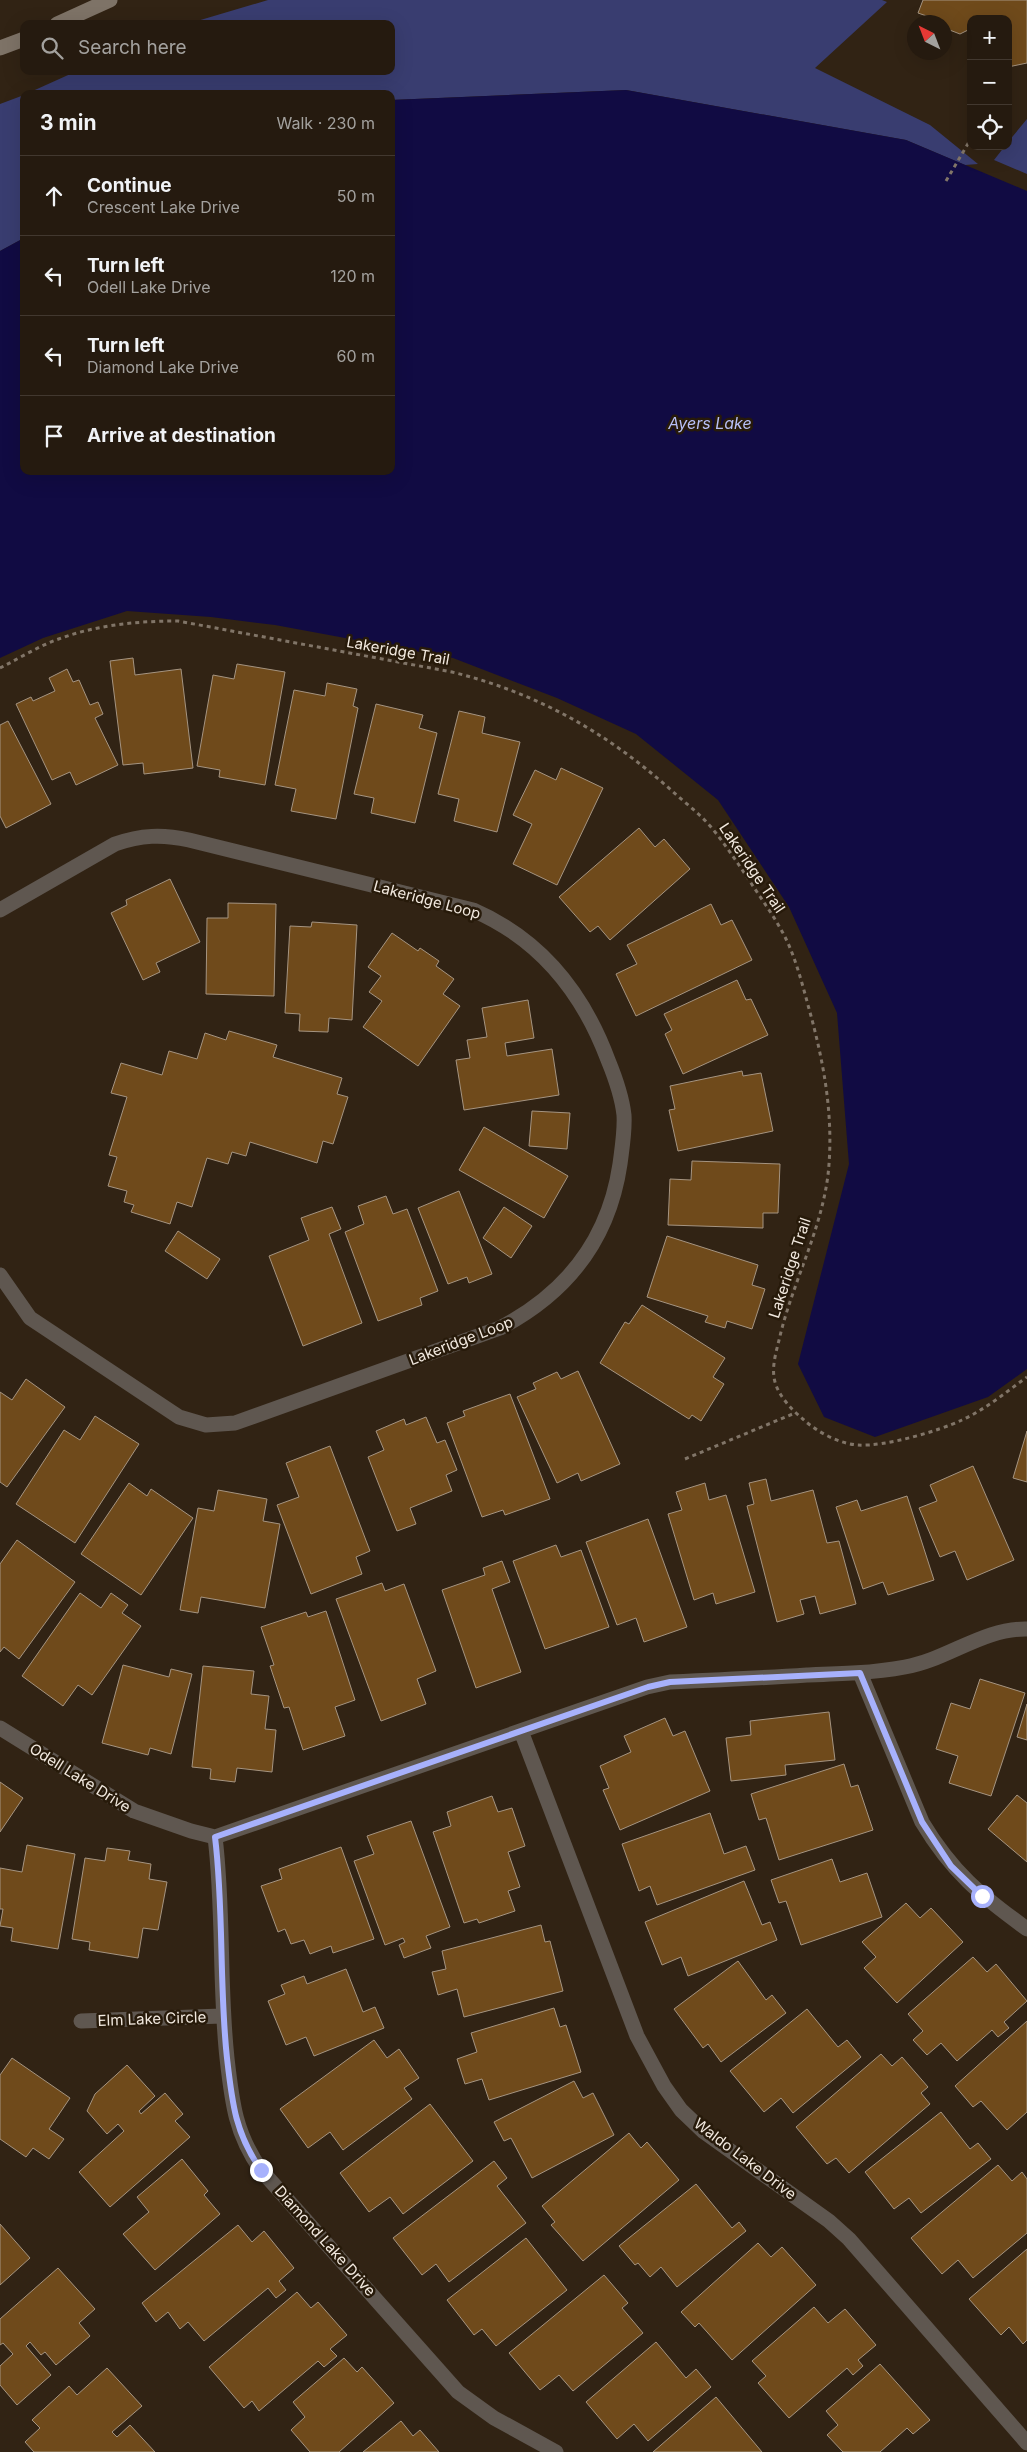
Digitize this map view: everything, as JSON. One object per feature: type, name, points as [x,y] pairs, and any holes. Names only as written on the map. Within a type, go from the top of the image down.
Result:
[{"type":"street","points":[[66,20],[110,0]]},
{"type":"street","points":[[0,48],[20,40]]},
{"type":"street","name":"Lakeridge Loop","points":[[0,910],[115,844],[134,837],[152,835],[189,840],[473,910],[498,921],[524,938],[553,965],[577,996],[599,1036],[614,1073],[624,1114],[617,1180],[605,1223],[586,1255],[568,1279],[546,1298],[522,1317],[500,1328],[235,1423],[206,1425],[179,1417],[30,1318],[0,1276]]},
{"type":"street","points":[[215,1837],[648,1687],[670,1682],[860,1673],[913,1666],[993,1634],[1015,1629],[1027,1630]]},
{"type":"street","points":[[860,1673],[922,1822],[935,1844],[951,1866],[982,1896],[1027,1929]]},
{"type":"street","name":"Odell Lake Drive","points":[[0,1728],[134,1811],[191,1832],[215,1837]]},
{"type":"street","name":"Waldo Lake Drive","points":[[521,1731],[637,2036],[664,2086],[682,2110],[704,2132],[823,2216],[849,2239],[1027,2443]]},
{"type":"street","name":"Diamond Lake Drive","points":[[215,1837],[222,2016],[233,2111],[241,2135],[261,2170],[458,2392],[534,2445],[556,2452]]},
{"type":"street","name":"Elm Lake Circle","points":[[81,2022],[222,2016]]},
{"type":"path","points":[[946,181],[967,145]]},
{"type":"path","name":"Lakeridge Trail","points":[[0,668],[55,640],[94,630],[146,621],[178,621],[452,672],[493,682],[536,699],[585,725],[652,773],[708,824],[766,906],[788,942],[818,1040],[828,1095],[831,1142],[827,1179],[805,1261],[786,1314],[774,1361],[774,1379],[782,1395],[796,1413],[811,1426],[856,1446],[881,1443],[922,1434],[962,1420],[1027,1377]]},
{"type":"path","points":[[685,1459],[796,1413]]},
{"type":"shaded area","points":[[268,0],[882,0],[887,2],[815,68],[930,125],[978,164],[965,165],[906,140],[626,90],[395,100],[395,90],[35,90],[68,75],[395,75],[395,20],[200,20]]},
{"type":"shaded area","points":[[20,96],[20,240],[0,251],[0,104]]},
{"type":"shaded area","points":[[1027,119],[1027,174],[994,160],[1002,150],[1012,150],[1012,137]]},
{"type":"water","name":"Ayers Lake","points":[[626,90],[906,140],[1027,191],[1027,1369],[988,1397],[875,1437],[824,1417],[798,1364],[849,1164],[837,1013],[789,907],[718,800],[636,734],[557,698],[453,658],[275,625],[211,617],[127,611],[43,638],[0,658],[0,251],[20,240],[20,475],[395,475],[395,100]]},
{"type":"building","points":[[923,0],[1027,0],[1027,63],[1012,66],[1012,15],[967,15],[967,30],[960,34],[952,31],[952,15],[924,15],[918,13]]},
{"type":"building","points":[[133,658],[135,675],[181,669],[193,768],[144,774],[143,763],[123,765],[110,661]]},
{"type":"building","points":[[237,664],[285,672],[265,785],[219,777],[220,770],[197,766],[213,675],[234,679]]},
{"type":"building","points":[[67,669],[73,682],[79,680],[90,705],[98,702],[103,714],[95,718],[118,765],[76,785],[70,772],[52,780],[16,704],[31,697],[33,701],[55,691],[49,678]]},
{"type":"building","points":[[327,683],[357,689],[353,706],[358,708],[336,819],[291,811],[296,789],[275,785],[294,690],[325,696]]},
{"type":"building","points":[[376,704],[423,715],[419,728],[437,733],[415,823],[371,813],[374,798],[354,794]]},
{"type":"building","points":[[459,711],[485,717],[482,733],[520,742],[497,832],[454,821],[459,799],[438,794]]},
{"type":"building","points":[[8,721],[51,804],[6,828],[0,816],[0,725]]},
{"type":"building","points":[[561,768],[603,788],[557,885],[513,864],[532,824],[513,815],[535,770],[556,780]]},
{"type":"building","points":[[639,828],[655,847],[664,839],[690,869],[610,940],[598,926],[590,932],[559,897]]},
{"type":"building","points":[[170,879],[200,942],[156,963],[160,972],[143,980],[111,913],[127,905],[126,900]]},
{"type":"building","points":[[228,903],[276,904],[274,996],[206,994],[207,918],[228,918]]},
{"type":"building","points":[[711,904],[721,925],[732,920],[752,960],[636,1016],[616,974],[637,964],[627,945]]},
{"type":"building","points":[[312,922],[357,925],[352,1020],[329,1018],[328,1032],[299,1031],[300,1014],[285,1013],[290,926],[311,927]]},
{"type":"building","points":[[392,933],[418,951],[420,948],[439,961],[436,966],[454,979],[443,994],[460,1006],[418,1066],[363,1027],[382,1001],[369,992],[381,976],[368,967]]},
{"type":"building","points":[[737,980],[746,1000],[751,999],[768,1035],[683,1074],[665,1034],[672,1030],[664,1014]]},
{"type":"building","points":[[528,1000],[534,1038],[505,1043],[507,1056],[552,1049],[559,1095],[464,1110],[456,1060],[470,1058],[467,1040],[487,1037],[482,1008]]},
{"type":"building","points":[[229,1031],[277,1045],[273,1057],[342,1078],[337,1094],[348,1097],[333,1144],[323,1141],[317,1163],[250,1142],[246,1156],[232,1152],[228,1164],[207,1158],[192,1207],[177,1202],[170,1224],[131,1212],[134,1205],[124,1202],[127,1191],[108,1186],[117,1157],[109,1155],[127,1097],[111,1093],[121,1063],[162,1075],[169,1051],[197,1059],[205,1033],[226,1040]]},
{"type":"building","points":[[742,1071],[743,1076],[761,1073],[773,1131],[678,1151],[669,1110],[675,1109],[670,1086]]},
{"type":"building","points":[[532,1111],[570,1113],[567,1149],[529,1146]]},
{"type":"building","points":[[484,1127],[568,1176],[544,1218],[459,1170]]},
{"type":"building","points":[[692,1161],[780,1164],[778,1213],[763,1213],[763,1228],[668,1225],[670,1179],[691,1180]]},
{"type":"building","points":[[459,1191],[492,1274],[469,1283],[467,1277],[448,1284],[418,1208]]},
{"type":"building","points":[[386,1196],[393,1214],[407,1209],[438,1291],[420,1298],[422,1305],[378,1321],[345,1232],[364,1224],[358,1206]]},
{"type":"building","points":[[332,1207],[341,1229],[329,1234],[362,1323],[303,1346],[269,1256],[309,1240],[301,1218]]},
{"type":"building","points":[[504,1207],[532,1226],[511,1258],[483,1238]]},
{"type":"building","points":[[178,1231],[220,1259],[207,1279],[165,1251]]},
{"type":"building","points":[[667,1236],[758,1265],[752,1285],[765,1289],[752,1329],[727,1321],[725,1328],[705,1322],[708,1316],[647,1297]]},
{"type":"building","points":[[642,1305],[725,1358],[713,1377],[724,1384],[701,1421],[692,1415],[689,1419],[600,1363],[625,1322],[629,1324]]},
{"type":"building","points":[[578,1371],[620,1464],[581,1481],[578,1473],[557,1483],[517,1397],[536,1389],[533,1383],[557,1372],[561,1379]]},
{"type":"building","points":[[26,1379],[65,1407],[7,1487],[0,1482],[0,1392],[12,1400]]},
{"type":"building","points":[[510,1394],[550,1499],[505,1515],[503,1510],[482,1517],[447,1423],[465,1416],[463,1411]]},
{"type":"building","points":[[95,1416],[139,1444],[75,1543],[16,1504],[64,1430],[80,1440]]},
{"type":"building","points":[[426,1417],[437,1443],[445,1440],[457,1470],[446,1475],[452,1491],[410,1508],[416,1524],[397,1531],[368,1457],[384,1450],[376,1431],[404,1419],[406,1425]]},
{"type":"building","points":[[1027,1431],[1027,1482],[1013,1478]]},
{"type":"building","points":[[330,1446],[370,1551],[356,1557],[362,1574],[311,1594],[277,1505],[299,1497],[286,1463]]},
{"type":"building","points":[[973,1466],[1014,1560],[967,1580],[955,1551],[940,1557],[919,1508],[937,1501],[930,1485]]},
{"type":"building","points":[[766,1479],[771,1501],[813,1490],[827,1543],[839,1541],[856,1604],[820,1614],[815,1596],[800,1600],[804,1614],[777,1622],[747,1506],[754,1504],[749,1483]]},
{"type":"building","points":[[129,1483],[147,1496],[151,1489],[193,1518],[141,1595],[81,1554]]},
{"type":"building","points":[[705,1483],[709,1500],[726,1495],[755,1592],[716,1604],[713,1593],[694,1600],[668,1514],[682,1510],[676,1492]]},
{"type":"building","points":[[218,1490],[267,1499],[263,1521],[280,1524],[265,1608],[201,1597],[198,1613],[180,1610],[198,1508],[214,1511]]},
{"type":"building","points":[[907,1496],[934,1580],[888,1595],[883,1582],[863,1589],[836,1507],[857,1500],[861,1511]]},
{"type":"building","points":[[648,1519],[687,1627],[644,1642],[636,1618],[617,1625],[586,1542]]},
{"type":"building","points":[[17,1540],[75,1582],[19,1659],[4,1647],[0,1652],[0,1564]]},
{"type":"building","points":[[556,1545],[561,1557],[581,1550],[609,1627],[545,1649],[513,1561]]},
{"type":"building","points":[[502,1561],[510,1582],[492,1589],[521,1672],[476,1688],[442,1590],[485,1575],[483,1568]]},
{"type":"building","points":[[382,1583],[385,1591],[404,1584],[436,1671],[417,1679],[426,1704],[381,1721],[336,1599]]},
{"type":"building","points":[[80,1593],[101,1608],[111,1593],[128,1605],[122,1613],[141,1626],[92,1695],[78,1685],[63,1706],[22,1676]]},
{"type":"building","points":[[326,1611],[355,1700],[335,1707],[345,1736],[303,1750],[289,1707],[284,1708],[270,1666],[274,1665],[261,1627],[306,1612],[308,1617]]},
{"type":"building","points":[[123,1665],[169,1677],[171,1669],[192,1674],[171,1754],[150,1748],[148,1755],[102,1743]]},
{"type":"building","points":[[203,1666],[254,1671],[251,1694],[269,1696],[265,1729],[276,1730],[272,1772],[237,1768],[235,1782],[210,1779],[211,1769],[192,1767]]},
{"type":"building","points":[[980,1679],[1025,1693],[991,1796],[949,1783],[958,1756],[936,1749],[951,1703],[970,1709]]},
{"type":"building","points":[[1027,1704],[1027,1740],[1017,1737]]},
{"type":"building","points":[[829,1712],[835,1760],[785,1765],[786,1775],[731,1781],[726,1738],[751,1735],[750,1721]]},
{"type":"building","points":[[665,1718],[673,1736],[685,1731],[710,1791],[620,1830],[603,1790],[609,1788],[600,1766],[631,1752],[624,1736]]},
{"type":"building","points":[[844,1764],[851,1787],[858,1785],[873,1830],[779,1860],[766,1818],[759,1820],[751,1794]]},
{"type":"building","points":[[0,1782],[23,1798],[0,1832]]},
{"type":"building","points":[[1017,1795],[1027,1803],[1027,1862],[988,1829]]},
{"type":"building","points":[[492,1796],[498,1812],[512,1808],[525,1846],[508,1852],[520,1887],[508,1891],[515,1911],[479,1923],[477,1919],[464,1923],[433,1832],[451,1826],[447,1812]]},
{"type":"building","points":[[710,1813],[724,1854],[746,1846],[755,1870],[657,1905],[650,1886],[639,1891],[622,1844]]},
{"type":"building","points":[[411,1821],[450,1927],[426,1936],[431,1948],[404,1958],[399,1945],[405,1942],[403,1938],[385,1945],[354,1861],[374,1854],[367,1836]]},
{"type":"building","points":[[27,1845],[75,1854],[58,1949],[11,1941],[13,1928],[0,1926],[3,1909],[0,1909],[0,1868],[22,1872]]},
{"type":"building","points":[[341,1847],[374,1939],[333,1953],[331,1946],[310,1954],[304,1940],[291,1944],[285,1929],[278,1932],[261,1886],[282,1879],[279,1869]]},
{"type":"building","points":[[107,1848],[130,1851],[128,1860],[151,1864],[149,1879],[167,1882],[158,1930],[143,1928],[138,1958],[89,1950],[90,1942],[72,1939],[85,1858],[105,1861]]},
{"type":"building","points":[[832,1859],[840,1882],[867,1873],[882,1917],[801,1945],[786,1901],[779,1903],[771,1880]]},
{"type":"building","points":[[744,1881],[762,1925],[770,1922],[777,1940],[688,1976],[681,1957],[662,1965],[645,1922]]},
{"type":"building","points":[[906,1903],[920,1918],[931,1908],[963,1942],[897,2003],[864,1968],[876,1957],[862,1942]]},
{"type":"building","points":[[541,1925],[545,1942],[550,1941],[563,1991],[464,2017],[457,1989],[438,1995],[432,1972],[446,1969],[442,1951]]},
{"type":"building","points":[[973,1957],[987,1972],[996,1964],[1027,2001],[1004,2022],[1009,2028],[998,2037],[992,2030],[957,2061],[941,2043],[927,2055],[913,2040],[923,2031],[908,2014]]},
{"type":"building","points":[[738,1961],[766,2000],[772,1995],[786,2013],[721,2062],[708,2044],[703,2048],[674,2009]]},
{"type":"building","points":[[346,1969],[363,2012],[375,2007],[384,2028],[314,2056],[306,2037],[286,2045],[268,2001],[285,1994],[281,1985],[304,1976],[307,1984]]},
{"type":"building","points":[[554,2008],[560,2027],[566,2025],[581,2072],[489,2100],[482,2079],[465,2084],[457,2059],[477,2052],[471,2033]]},
{"type":"building","points":[[807,2009],[838,2047],[847,2040],[861,2057],[793,2113],[781,2098],[764,2112],[730,2071]]},
{"type":"building","points":[[1027,2021],[1027,2112],[1007,2130],[981,2101],[973,2107],[955,2086]]},
{"type":"building","points":[[374,2040],[387,2058],[399,2049],[419,2078],[404,2088],[412,2099],[343,2150],[330,2132],[308,2148],[280,2109]]},
{"type":"building","points":[[881,2054],[892,2066],[902,2057],[928,2087],[921,2093],[930,2104],[849,2173],[836,2158],[827,2164],[796,2127]]},
{"type":"building","points":[[12,2058],[70,2098],[49,2129],[64,2139],[49,2159],[33,2148],[26,2157],[0,2139],[0,2075]]},
{"type":"building","points":[[127,2065],[155,2096],[139,2111],[141,2114],[165,2093],[183,2114],[175,2121],[190,2137],[110,2207],[79,2172],[124,2131],[118,2124],[107,2134],[87,2111],[95,2094]]},
{"type":"building","points":[[574,2081],[583,2098],[593,2093],[614,2135],[532,2178],[511,2138],[504,2141],[494,2122]]},
{"type":"building","points":[[430,2104],[473,2161],[403,2214],[390,2197],[369,2212],[340,2173]]},
{"type":"building","points":[[941,2112],[970,2149],[978,2143],[991,2159],[921,2213],[909,2198],[894,2209],[865,2172]]},
{"type":"building","points":[[629,2133],[641,2148],[647,2142],[679,2180],[583,2261],[551,2225],[555,2222],[542,2206]]},
{"type":"building","points":[[182,2159],[208,2191],[204,2195],[220,2214],[155,2270],[123,2234],[149,2212],[137,2197]]},
{"type":"building","points":[[494,2161],[507,2178],[497,2186],[526,2223],[449,2282],[436,2264],[422,2275],[393,2238]]},
{"type":"building","points":[[998,2165],[1012,2181],[1022,2172],[1027,2179],[1027,2233],[973,2278],[958,2260],[942,2274],[911,2238]]},
{"type":"building","points":[[696,2184],[732,2228],[739,2222],[746,2231],[677,2287],[661,2267],[650,2277],[638,2263],[635,2265],[619,2246]]},
{"type":"building","points":[[0,2224],[30,2258],[0,2285]]},
{"type":"building","points":[[238,2225],[252,2242],[264,2231],[294,2268],[279,2281],[286,2290],[276,2298],[268,2288],[204,2341],[188,2322],[180,2329],[168,2312],[156,2322],[142,2303]]},
{"type":"building","points":[[526,2238],[567,2290],[496,2346],[482,2329],[474,2335],[447,2300]]},
{"type":"building","points":[[758,2243],[771,2257],[782,2247],[816,2285],[732,2360],[699,2323],[695,2327],[681,2312]]},
{"type":"building","points":[[1027,2249],[1027,2340],[1023,2344],[1009,2327],[1001,2335],[969,2299]]},
{"type":"building","points":[[58,2268],[95,2309],[79,2323],[90,2336],[56,2365],[45,2352],[41,2355],[30,2342],[26,2346],[51,2375],[17,2405],[0,2385],[0,2366],[13,2354],[3,2343],[0,2345],[0,2319]]},
{"type":"building","points":[[604,2275],[628,2303],[622,2308],[643,2333],[573,2391],[559,2375],[540,2390],[509,2353]]},
{"type":"building","points":[[297,2292],[311,2308],[318,2302],[347,2335],[330,2349],[337,2356],[324,2367],[318,2361],[259,2411],[252,2401],[244,2408],[209,2367]]},
{"type":"building","points":[[814,2307],[828,2323],[845,2309],[876,2345],[858,2360],[863,2366],[853,2375],[847,2368],[789,2418],[758,2383],[766,2376],[752,2361]]},
{"type":"building","points":[[656,2342],[686,2378],[696,2369],[711,2387],[648,2441],[634,2424],[617,2439],[586,2402]]},
{"type":"building","points":[[344,2358],[357,2372],[362,2367],[394,2403],[339,2452],[310,2452],[291,2430],[305,2417],[293,2402]]},
{"type":"building","points":[[880,2364],[930,2420],[913,2434],[907,2428],[880,2452],[843,2452],[827,2435],[838,2425],[826,2411]]},
{"type":"building","points":[[107,2368],[142,2406],[112,2432],[117,2437],[130,2425],[155,2452],[34,2452],[25,2442],[40,2428],[32,2420],[69,2386],[77,2395]]},
{"type":"building","points":[[716,2397],[762,2452],[653,2452]]},
{"type":"building","points":[[401,2421],[413,2436],[420,2430],[439,2452],[363,2452]]},
{"type":"route","points":[[261,2170],[250,2154],[233,2111],[222,2016],[215,1837],[648,1687],[670,1682],[860,1673],[922,1822],[951,1866],[982,1896]]}]
